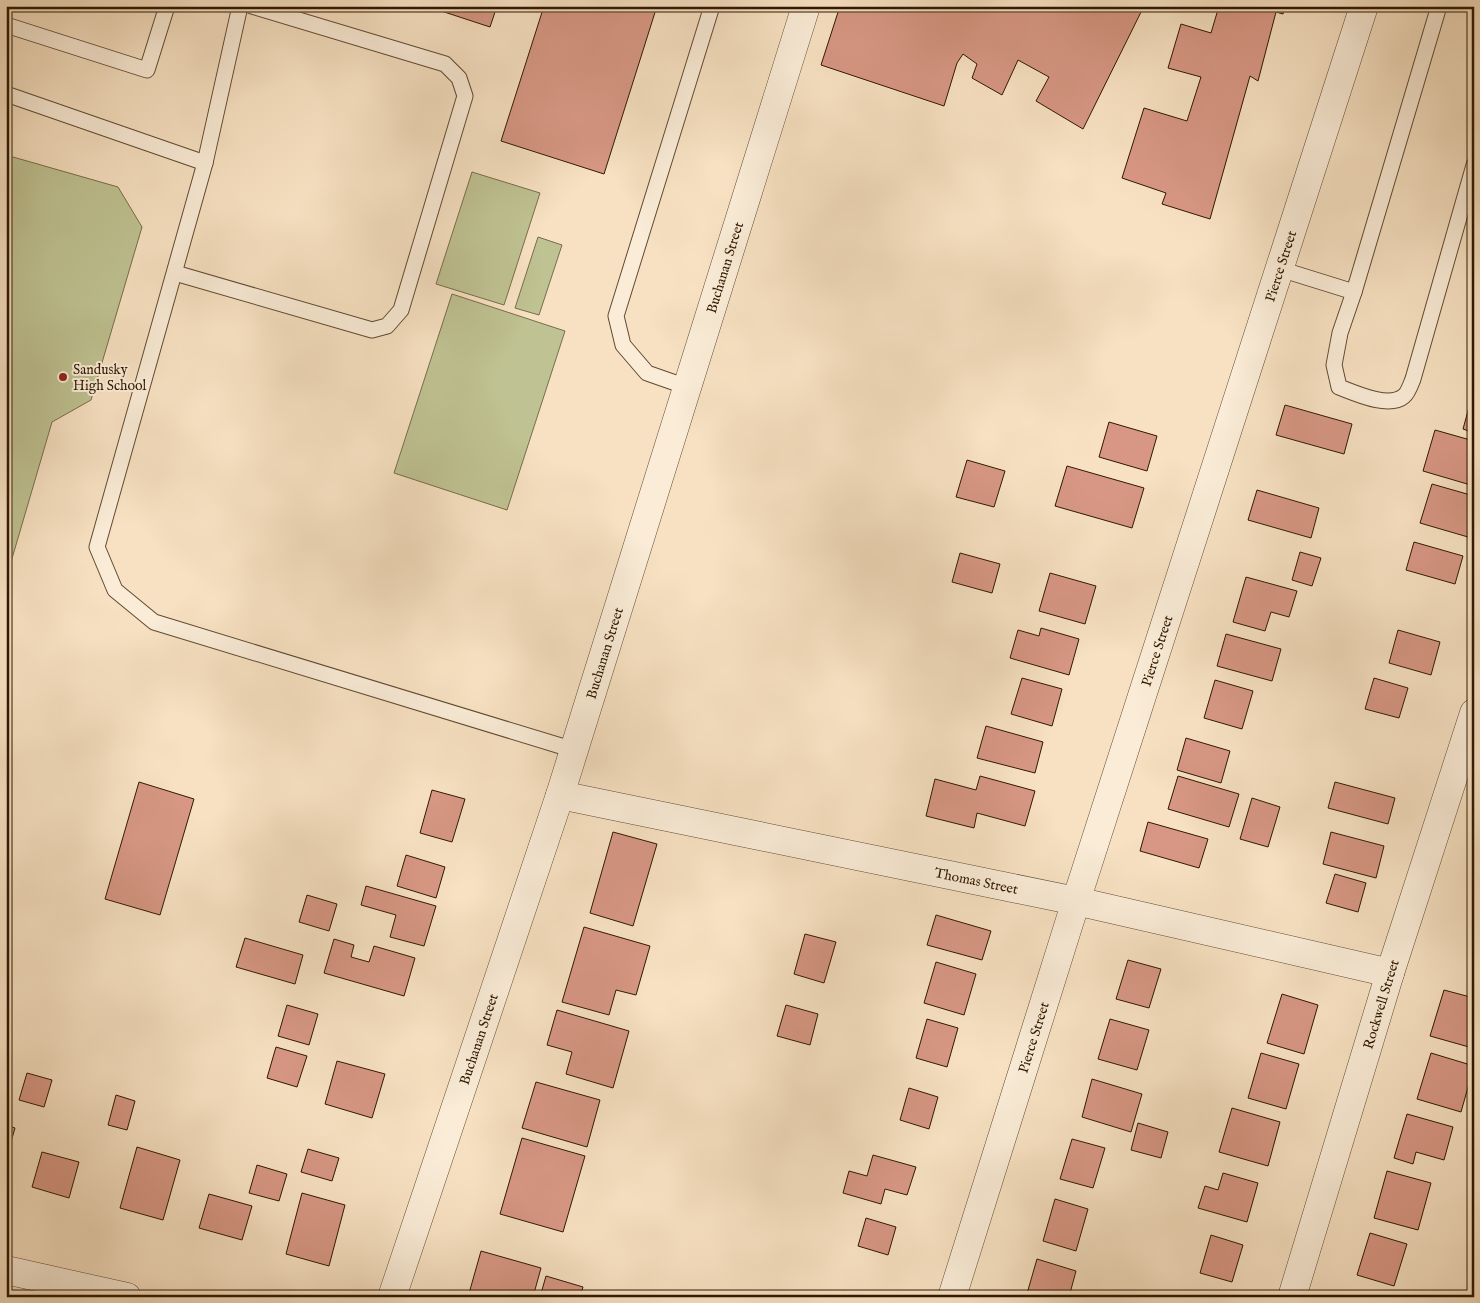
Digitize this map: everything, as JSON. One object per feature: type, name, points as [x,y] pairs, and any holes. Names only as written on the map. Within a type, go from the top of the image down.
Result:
[{"type":"street","name":"Buchanan Street","points":[[392,1297],[560,795],[806,6]]},
{"type":"street","name":"Pierce Street","points":[[952,1297],[1076,901],[1364,6]]},
{"type":"street","name":"Rockwell Street","points":[[1292,1297],[1390,973],[1474,713]]},
{"type":"street","name":"Thomas Street","points":[[560,795],[1076,901],[1390,973]]},
{"type":"street","points":[[6,1270],[127,1297]]},
{"type":"lane","points":[[6,26],[147,70],[167,6]]},
{"type":"lane","points":[[240,6],[205,163],[97,547],[115,590],[154,622],[574,750]]},
{"type":"lane","points":[[175,272],[372,330],[387,326],[400,310],[465,96],[460,78],[445,64],[252,6]]},
{"type":"lane","points":[[687,387],[647,372],[623,345],[616,316],[712,6]]},
{"type":"lane","points":[[1439,6],[1354,292],[1340,333],[1334,365],[1339,387],[1363,397],[1390,402],[1404,396],[1413,379],[1474,165]]},
{"type":"lane","points":[[6,94],[205,163]]},
{"type":"lane","points":[[1280,268],[1354,292]]},
{"type":"green space","points":[[6,155],[118,187],[142,227],[91,400],[52,422],[6,579]]},
{"type":"green space","points":[[472,172],[540,193],[504,305],[436,284]]},
{"type":"green space","points":[[538,237],[562,245],[539,315],[515,308]]},
{"type":"green space","points":[[452,294],[565,331],[507,510],[394,473]]},
{"type":"building","points":[[426,6],[497,6],[490,27]]},
{"type":"building","points":[[544,6],[657,6],[604,174],[501,141]]},
{"type":"building","points":[[840,6],[1144,6],[1083,129],[1036,101],[1049,77],[1018,60],[1002,95],[972,78],[977,64],[963,54],[957,63],[944,106],[821,65]]},
{"type":"building","points":[[1219,6],[1285,6],[1283,14],[1276,12],[1258,81],[1250,76],[1210,219],[1162,204],[1166,193],[1122,178],[1144,108],[1187,121],[1201,77],[1168,68],[1181,24],[1211,33]]},
{"type":"building","points":[[1471,400],[1474,401],[1474,433],[1463,429]]},
{"type":"building","points":[[1285,405],[1352,424],[1344,454],[1276,435]]},
{"type":"building","points":[[1109,422],[1157,436],[1147,471],[1099,457]]},
{"type":"building","points":[[1435,430],[1474,441],[1474,486],[1423,471]]},
{"type":"building","points":[[967,460],[1005,471],[994,507],[956,497]]},
{"type":"building","points":[[1067,466],[1144,488],[1132,528],[1055,506]]},
{"type":"building","points":[[1432,484],[1474,496],[1474,518],[1468,537],[1420,523]]},
{"type":"building","points":[[1257,490],[1319,508],[1311,538],[1248,520]]},
{"type":"building","points":[[1414,542],[1463,556],[1455,584],[1406,570]]},
{"type":"building","points":[[1300,552],[1321,558],[1312,586],[1292,580]]},
{"type":"building","points":[[960,553],[1000,564],[992,593],[952,582]]},
{"type":"building","points":[[1050,573],[1096,586],[1085,624],[1039,611]]},
{"type":"building","points":[[1246,577],[1297,591],[1289,617],[1271,612],[1265,631],[1233,622]]},
{"type":"building","points":[[1041,628],[1079,639],[1069,675],[1010,658],[1018,630],[1039,636]]},
{"type":"building","points":[[1398,630],[1440,642],[1431,675],[1389,663]]},
{"type":"building","points":[[1226,634],[1281,649],[1272,681],[1217,666]]},
{"type":"building","points":[[1022,678],[1062,689],[1052,726],[1011,714]]},
{"type":"building","points":[[1374,678],[1408,688],[1399,718],[1365,709]]},
{"type":"building","points":[[1215,680],[1253,691],[1242,729],[1204,718]]},
{"type":"building","points":[[986,726],[1043,742],[1035,773],[977,758]]},
{"type":"building","points":[[1186,738],[1230,751],[1221,783],[1177,770]]},
{"type":"building","points":[[980,776],[1035,791],[1025,826],[977,813],[974,828],[926,816],[935,779],[976,790]]},
{"type":"building","points":[[1178,776],[1239,794],[1229,827],[1168,809]]},
{"type":"building","points":[[139,782],[194,799],[160,915],[105,899]]},
{"type":"building","points":[[1335,782],[1395,798],[1388,824],[1328,808]]},
{"type":"building","points":[[432,790],[465,799],[452,842],[420,833]]},
{"type":"building","points":[[1252,798],[1280,807],[1268,847],[1240,839]]},
{"type":"building","points":[[1148,822],[1208,839],[1199,868],[1140,851]]},
{"type":"building","points":[[613,832],[657,844],[633,926],[590,913]]},
{"type":"building","points":[[1331,832],[1384,846],[1376,878],[1323,864]]},
{"type":"building","points":[[406,855],[445,867],[436,898],[397,886]]},
{"type":"building","points":[[1335,874],[1366,883],[1358,912],[1326,903]]},
{"type":"building","points":[[366,886],[436,906],[424,946],[390,937],[396,915],[361,905]]},
{"type":"building","points":[[307,895],[337,904],[329,931],[299,922]]},
{"type":"building","points":[[936,915],[991,931],[982,960],[927,945]]},
{"type":"building","points":[[584,927],[650,946],[636,995],[616,990],[609,1015],[562,1002]]},
{"type":"building","points":[[805,934],[836,942],[824,983],[794,974]]},
{"type":"building","points":[[245,938],[303,955],[295,984],[236,967]]},
{"type":"building","points":[[334,939],[354,945],[351,957],[369,962],[374,946],[415,958],[404,996],[324,973]]},
{"type":"building","points":[[1128,960],[1161,969],[1149,1008],[1116,999]]},
{"type":"building","points":[[936,962],[976,974],[964,1015],[924,1003]]},
{"type":"building","points":[[1444,990],[1474,998],[1474,1029],[1469,1047],[1430,1036]]},
{"type":"building","points":[[1282,994],[1318,1005],[1304,1054],[1267,1043]]},
{"type":"building","points":[[287,1005],[318,1014],[309,1045],[278,1036]]},
{"type":"building","points":[[786,1005],[818,1014],[810,1045],[777,1036]]},
{"type":"building","points":[[557,1010],[629,1031],[613,1088],[566,1074],[572,1052],[547,1045]]},
{"type":"building","points":[[927,1019],[958,1028],[947,1067],[916,1058]]},
{"type":"building","points":[[1110,1019],[1149,1030],[1137,1070],[1098,1059]]},
{"type":"building","points":[[276,1047],[307,1056],[297,1087],[267,1078]]},
{"type":"building","points":[[1261,1053],[1299,1064],[1286,1109],[1248,1098]]},
{"type":"building","points":[[1431,1053],[1474,1066],[1461,1112],[1417,1099]]},
{"type":"building","points":[[337,1061],[385,1074],[372,1118],[325,1104]]},
{"type":"building","points":[[27,1073],[52,1080],[44,1107],[19,1100]]},
{"type":"building","points":[[1092,1079],[1142,1094],[1131,1132],[1082,1117]]},
{"type":"building","points":[[536,1082],[600,1100],[587,1147],[522,1128]]},
{"type":"building","points":[[909,1088],[938,1097],[929,1129],[900,1120]]},
{"type":"building","points":[[116,1095],[135,1101],[127,1130],[108,1125]]},
{"type":"building","points":[[1232,1108],[1280,1122],[1268,1166],[1219,1152]]},
{"type":"building","points":[[1407,1114],[1453,1127],[1444,1160],[1416,1152],[1413,1164],[1394,1158]]},
{"type":"building","points":[[1138,1123],[1168,1132],[1161,1158],[1131,1150]]},
{"type":"building","points":[[6,1125],[15,1128],[6,1159]]},
{"type":"building","points":[[522,1138],[585,1156],[563,1232],[500,1214]]},
{"type":"building","points":[[1072,1139],[1105,1148],[1093,1188],[1060,1179]]},
{"type":"building","points":[[137,1147],[180,1160],[163,1220],[120,1208]]},
{"type":"building","points":[[308,1149],[339,1158],[332,1181],[301,1172]]},
{"type":"building","points":[[42,1152],[79,1162],[69,1198],[32,1187]]},
{"type":"building","points":[[873,1155],[916,1167],[907,1195],[885,1189],[881,1204],[843,1193],[849,1171],[867,1176]]},
{"type":"building","points":[[257,1165],[287,1174],[279,1201],[249,1193]]},
{"type":"building","points":[[1387,1171],[1431,1183],[1418,1230],[1374,1218]]},
{"type":"building","points":[[1223,1173],[1258,1183],[1247,1222],[1198,1208],[1205,1186],[1218,1190]]},
{"type":"building","points":[[302,1193],[345,1205],[329,1266],[286,1254]]},
{"type":"building","points":[[209,1194],[252,1206],[242,1240],[199,1228]]},
{"type":"building","points":[[1055,1199],[1088,1209],[1076,1251],[1043,1241]]},
{"type":"building","points":[[866,1218],[896,1227],[888,1255],[858,1246]]},
{"type":"building","points":[[1370,1233],[1407,1244],[1394,1286],[1357,1275]]},
{"type":"building","points":[[1211,1235],[1243,1245],[1232,1282],[1200,1273]]},
{"type":"building","points":[[481,1251],[541,1268],[533,1297],[468,1297]]},
{"type":"building","points":[[1037,1259],[1076,1271],[1069,1297],[1026,1297]]},
{"type":"building","points":[[546,1276],[583,1287],[580,1297],[540,1297]]},
{"type":"building","points":[[844,1291],[862,1297],[842,1297]]},
{"type":"place","name":"Sandusky High School","points":[[63,377]]}]
